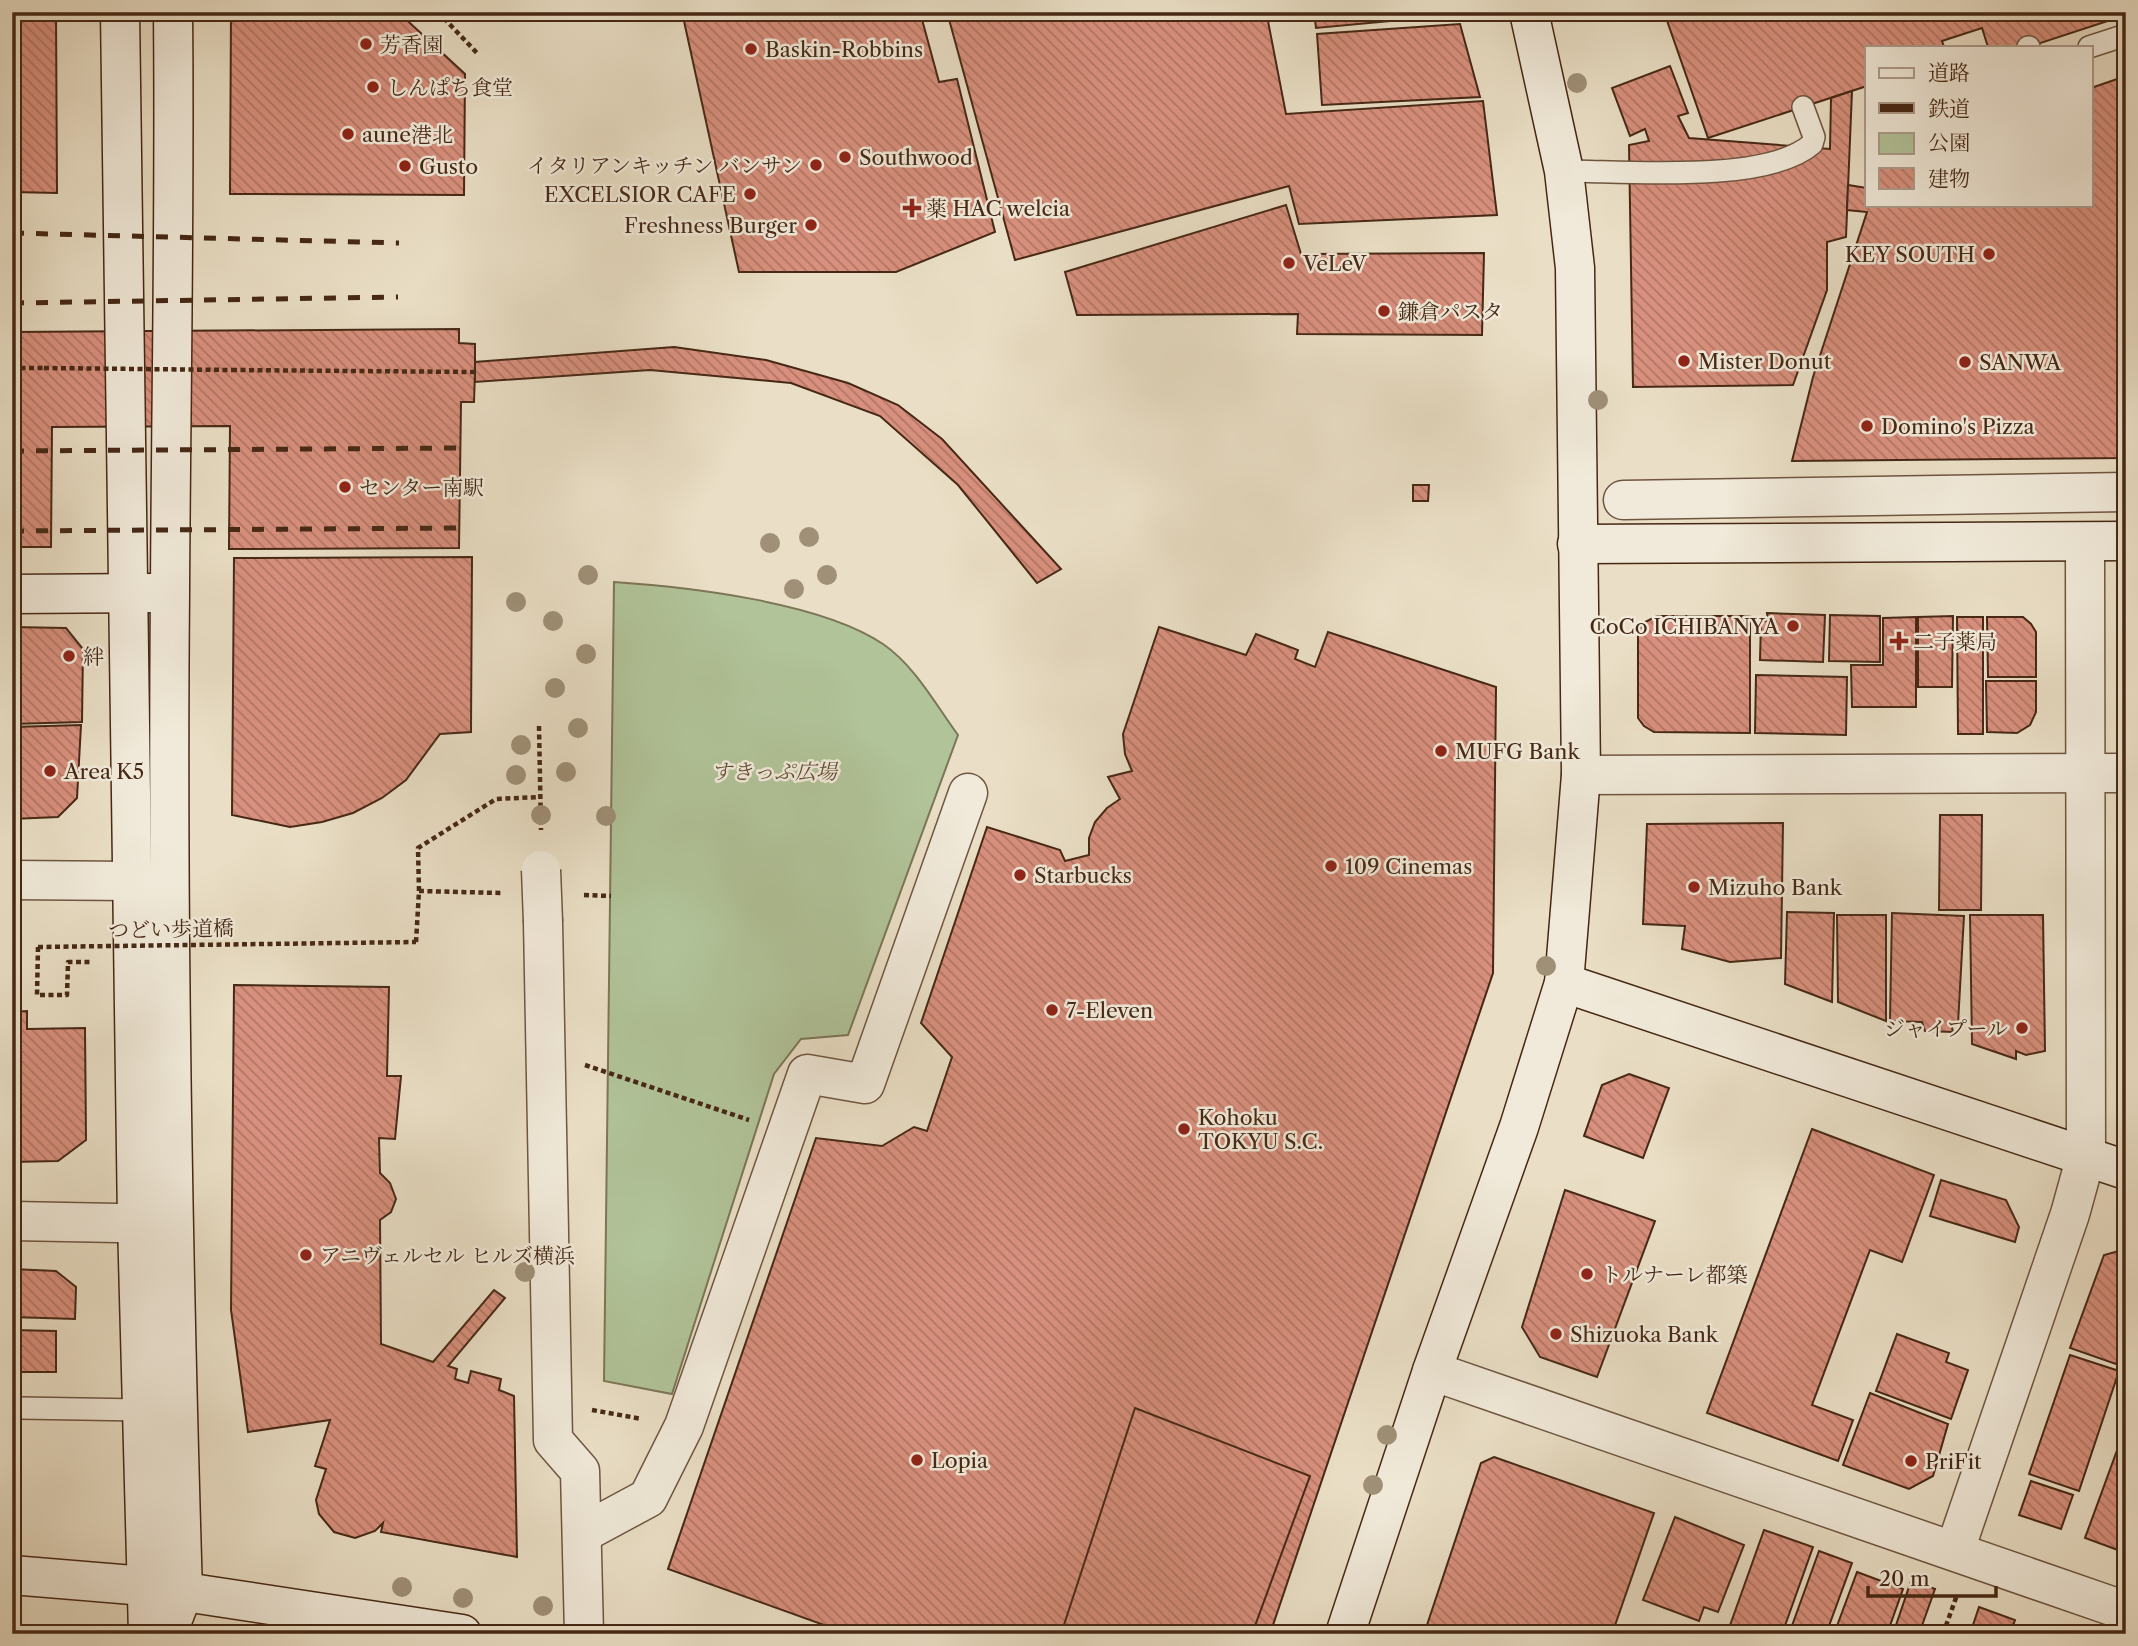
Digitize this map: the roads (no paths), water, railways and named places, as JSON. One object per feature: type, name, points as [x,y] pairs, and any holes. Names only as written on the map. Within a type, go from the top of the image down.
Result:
[{"type":"street","points":[[120,12],[132,881],[154,1223],[183,1593],[167,1634]]},
{"type":"street","points":[[148,1634],[141,1410],[154,1223],[170,594],[175,204],[173,12]]},
{"type":"street","points":[[1345,1634],[1432,1371],[1519,1127],[1564,983],[1581,775],[1575,268],[1564,171],[1529,12]]},
{"type":"street","points":[[1623,500],[2126,492]]},
{"type":"street","points":[[1577,544],[2126,541]]},
{"type":"street","points":[[1955,1550],[2070,1214],[2086,1156],[2085,542]]},
{"type":"street","points":[[12,594],[170,594]]},
{"type":"street","points":[[1581,775],[2126,773]]},
{"type":"street","points":[[584,1549],[648,1497],[684,1426],[807,1074],[865,1084],[968,793]]},
{"type":"street","points":[[12,880],[132,881]]},
{"type":"street","points":[[528,882],[543,922],[553,1440],[580,1471],[584,1634]]},
{"type":"street","points":[[1564,983],[2126,1170]]},
{"type":"street","points":[[12,1221],[154,1223]]},
{"type":"street","points":[[1432,1371],[2126,1611]]},
{"type":"street","points":[[12,1575],[145,1586],[462,1634]]},
{"type":"lane","points":[[2092,46],[2126,35]]},
{"type":"lane","points":[[1564,171],[1717,171],[1766,164],[1812,144],[1814,136],[1803,107]]},
{"type":"lane","points":[[20,1408],[141,1410]]},
{"type":"railway","points":[[12,233],[399,243]]},
{"type":"railway","points":[[12,303],[398,297]]},
{"type":"railway","points":[[12,451],[459,448]]},
{"type":"railway","points":[[12,531],[459,528]]},
{"type":"place","name":"芳香園","points":[[366,44]]},
{"type":"place","name":"Baskin-Robbins","points":[[751,49]]},
{"type":"place","name":"しんぱち食堂","points":[[373,87]]},
{"type":"place","name":"aune港北","points":[[348,134]]},
{"type":"place","name":"Southwood","points":[[845,157]]},
{"type":"place","name":"イタリアンキッチン バンサン","points":[[816,165]]},
{"type":"place","name":"Gusto","points":[[405,166]]},
{"type":"place","name":"EXCELSIOR CAFE","points":[[750,194]]},
{"type":"place","name":"薬 HAC welcia","points":[[912,208]]},
{"type":"place","name":"Freshness Burger","points":[[811,225]]},
{"type":"place","name":"KEY SOUTH","points":[[1989,254]]},
{"type":"place","name":"VeLeV","points":[[1289,263]]},
{"type":"place","name":"鎌倉パスタ","points":[[1384,311]]},
{"type":"place","name":"Mister Donut","points":[[1684,361]]},
{"type":"place","name":"SANWA","points":[[1965,362]]},
{"type":"place","name":"Domino's Pizza","points":[[1867,426]]},
{"type":"place","name":"センター南駅","points":[[345,487]]},
{"type":"place","name":"CoCo ICHIBANYA","points":[[1793,626]]},
{"type":"place","name":"二子薬局","points":[[1899,641]]},
{"type":"place","name":"絆","points":[[69,656]]},
{"type":"place","name":"MUFG Bank","points":[[1441,751]]},
{"type":"place","name":"Area K5","points":[[50,771]]},
{"type":"place","name":"109 Cinemas","points":[[1331,866]]},
{"type":"place","name":"Starbucks","points":[[1020,875]]},
{"type":"place","name":"Mizuho Bank","points":[[1694,887]]},
{"type":"place","name":"7-Eleven","points":[[1052,1010]]},
{"type":"place","name":"ジャイプール","points":[[2022,1028]]},
{"type":"place","name":"Kohoku TOKYU S.C.","points":[[1184,1129]]},
{"type":"place","name":"アニヴェルセル ヒルズ横浜","points":[[306,1255]]},
{"type":"place","name":"トルナーレ都築","points":[[1587,1274]]},
{"type":"place","name":"Shizuoka Bank","points":[[1556,1334]]},
{"type":"place","name":"Lopia","points":[[917,1460]]},
{"type":"place","name":"PriFit","points":[[1911,1461]]},
{"type":"park label","name":"すきっぷ広場","points":[[774,771]]}]
